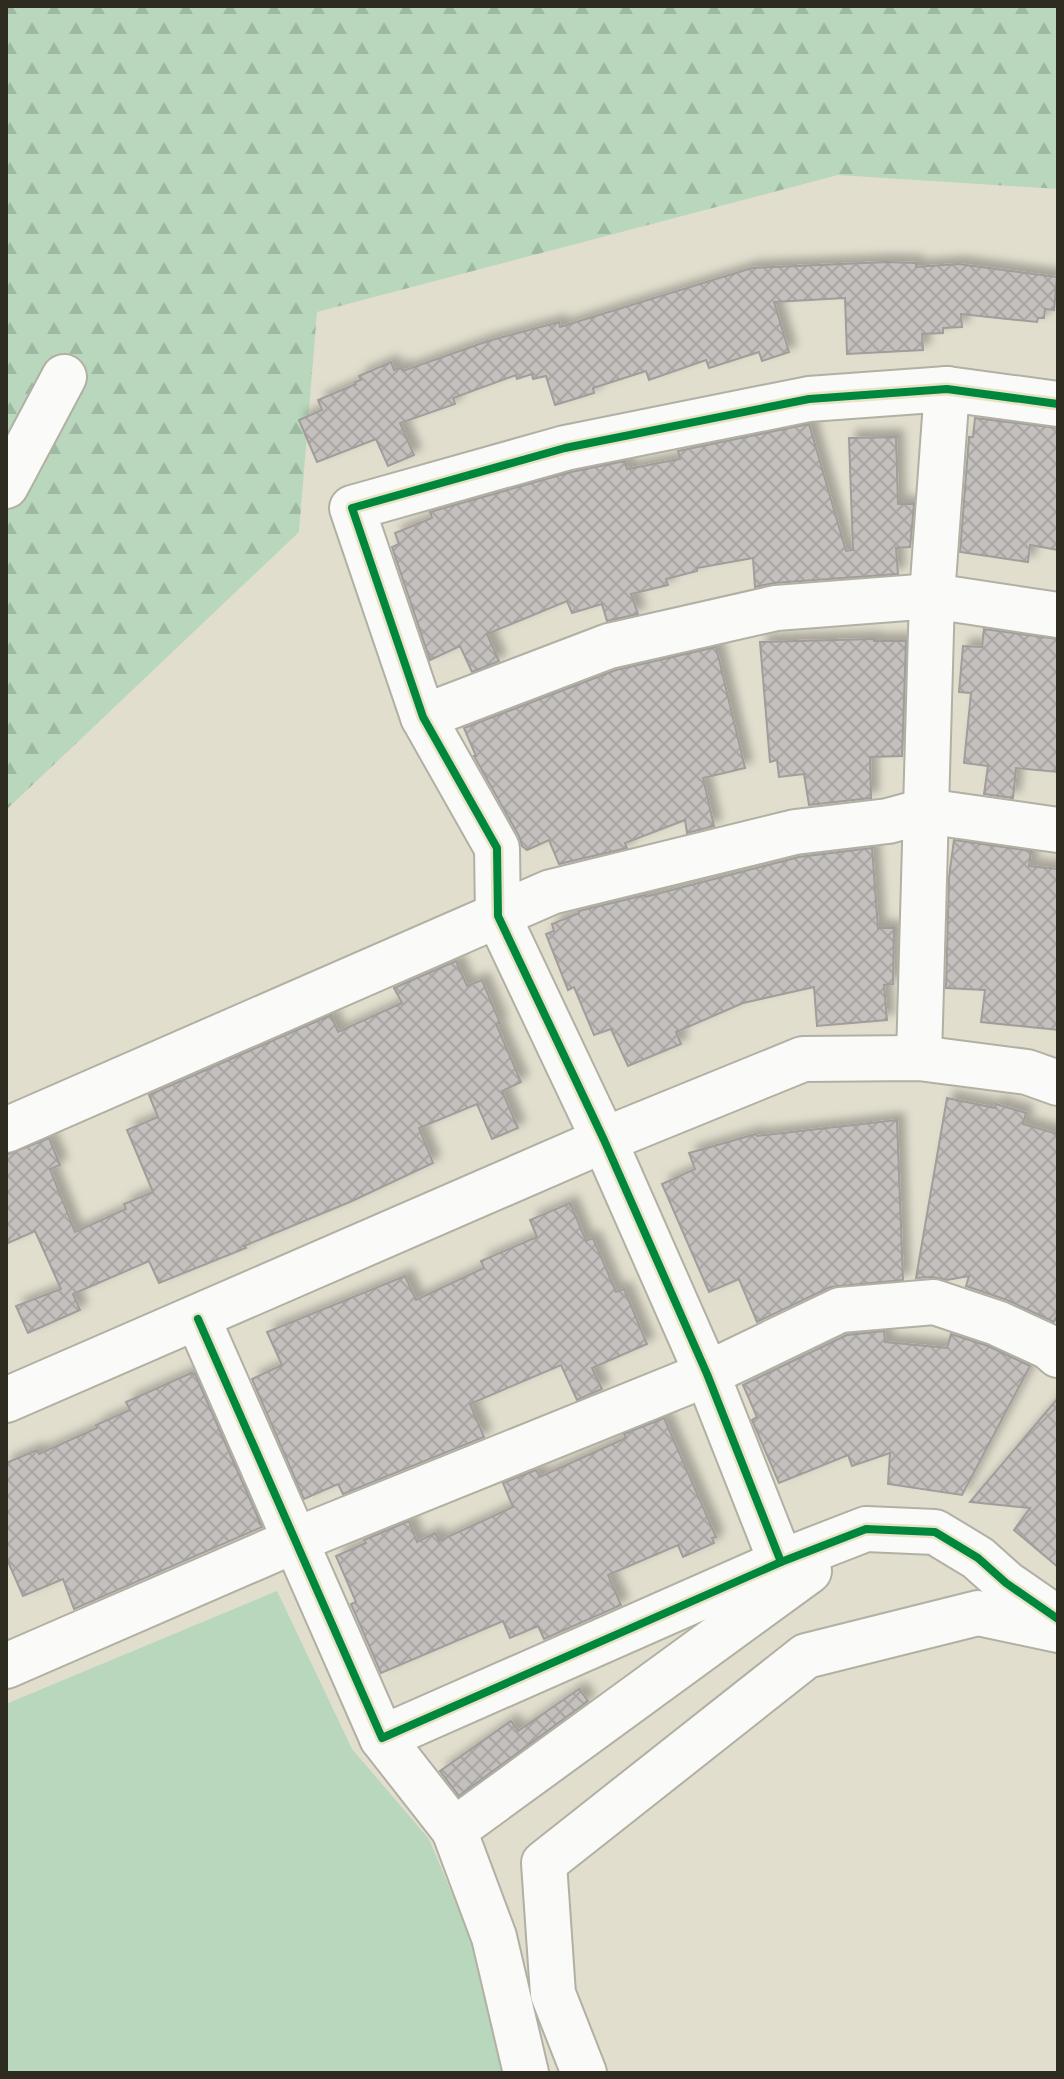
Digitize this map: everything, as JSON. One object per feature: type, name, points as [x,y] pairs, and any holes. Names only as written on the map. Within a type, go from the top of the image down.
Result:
[{"type":"street","points":[[6,486],[64,377]]},
{"type":"street","points":[[781,1562],[707,1374],[604,1140],[498,916],[497,848],[423,717],[352,508],[565,448],[809,399],[947,389],[1058,404]]},
{"type":"street","points":[[919,1058],[932,596],[947,389]]},
{"type":"street","points":[[423,717],[609,646],[776,608],[932,596],[1058,615]]},
{"type":"street","points":[[6,1130],[551,892],[675,859],[795,832],[888,821],[925,811],[1058,830]]},
{"type":"street","points":[[6,1400],[604,1140],[803,1059],[919,1058],[1027,1072],[1058,1083]]},
{"type":"street","points":[[6,1666],[296,1540],[707,1374],[840,1310],[934,1302],[997,1323],[1049,1347],[1058,1355]]},
{"type":"street","points":[[198,1319],[382,1738],[454,1830],[494,1937],[526,2073]]},
{"type":"street","points":[[382,1738],[781,1562],[866,1529],[935,1532],[978,1558],[1006,1583],[1058,1619]]},
{"type":"street","points":[[454,1830],[866,1529]]},
{"type":"street","points":[[584,2073],[553,1994],[544,1863],[806,1656],[978,1613],[1058,1630]]},
{"type":"green space","points":[[6,6],[1058,6],[1058,189],[838,175],[317,312],[299,532],[6,810]]},
{"type":"green space","points":[[277,1591],[352,1749],[429,1839],[485,1972],[511,2073],[6,2073],[6,1704]]},
{"type":"building","points":[[916,263],[916,267],[958,264],[1057,277],[1054,310],[1045,309],[1044,318],[1038,318],[1037,322],[961,314],[962,327],[943,328],[943,333],[922,334],[923,350],[847,354],[845,298],[774,302],[789,352],[762,361],[759,352],[709,368],[706,360],[649,380],[646,371],[593,388],[594,393],[555,405],[546,376],[533,379],[532,374],[517,379],[516,375],[453,398],[455,404],[400,423],[414,455],[388,466],[376,439],[317,462],[299,420],[322,410],[318,400],[356,384],[361,380],[359,376],[391,362],[394,370],[402,367],[403,371],[488,341],[559,322],[560,327],[752,268]]},
{"type":"building","points":[[975,418],[1058,428],[1058,550],[1030,545],[1028,562],[960,552],[969,437],[973,437]]},
{"type":"building","points":[[809,424],[846,551],[853,550],[849,438],[896,437],[898,504],[914,504],[910,547],[896,548],[898,574],[755,587],[753,558],[697,568],[697,571],[666,579],[668,585],[631,594],[638,614],[607,621],[602,604],[572,613],[567,601],[487,634],[499,661],[472,672],[460,646],[430,660],[392,547],[399,544],[395,533],[432,518],[430,512],[571,472],[625,461],[627,469],[680,459],[678,451]]},
{"type":"building","points":[[984,629],[1058,639],[1058,772],[1016,768],[1013,798],[984,794],[988,766],[964,763],[971,693],[959,692],[963,646],[982,647]]},
{"type":"building","points":[[906,641],[902,756],[870,757],[871,798],[809,805],[804,774],[779,777],[777,760],[770,762],[760,642]]},
{"type":"building","points":[[716,647],[745,768],[703,778],[714,826],[687,833],[685,820],[625,843],[627,848],[559,864],[549,840],[527,850],[522,846],[474,756],[464,728],[616,670]]},
{"type":"building","points":[[954,840],[1031,851],[1029,866],[1058,869],[1058,1030],[981,1022],[985,990],[946,988],[949,877]]},
{"type":"building","points":[[872,848],[878,928],[894,928],[893,984],[884,985],[887,1020],[817,1026],[814,987],[743,1003],[676,1032],[681,1044],[628,1066],[611,1029],[594,1035],[574,987],[568,990],[546,934],[554,931],[552,924],[579,911],[799,857]]},
{"type":"building","points":[[456,961],[467,986],[482,980],[500,1023],[496,1024],[521,1082],[502,1091],[518,1128],[492,1139],[477,1104],[419,1128],[433,1163],[244,1246],[246,1248],[159,1283],[149,1261],[73,1294],[80,1310],[28,1333],[16,1306],[61,1289],[35,1231],[6,1244],[6,1155],[49,1138],[60,1165],[50,1169],[75,1232],[126,1209],[124,1204],[153,1192],[127,1130],[158,1117],[149,1095],[331,1015],[338,1032],[402,1003],[394,988]]},
{"type":"building","points":[[947,1098],[995,1108],[996,1104],[1026,1113],[1023,1124],[1058,1134],[1058,1314],[1054,1322],[1007,1300],[966,1286],[969,1276],[947,1280],[916,1278]]},
{"type":"building","points":[[897,1120],[903,1280],[830,1287],[757,1322],[739,1279],[709,1292],[662,1184],[695,1169],[689,1153],[756,1134]]},
{"type":"building","points":[[570,1203],[586,1241],[593,1238],[616,1292],[624,1289],[647,1344],[592,1368],[602,1389],[577,1400],[561,1365],[470,1404],[484,1437],[343,1494],[338,1484],[304,1499],[252,1379],[282,1365],[267,1332],[405,1276],[416,1300],[484,1268],[481,1261],[537,1237],[530,1220]]},
{"type":"building","points":[[884,1331],[885,1342],[947,1348],[951,1334],[988,1346],[1030,1366],[962,1495],[888,1484],[890,1453],[852,1466],[848,1455],[779,1483],[752,1420],[757,1417],[743,1385],[847,1335]]},
{"type":"building","points":[[191,1373],[195,1374],[262,1527],[74,1609],[63,1579],[23,1596],[6,1557],[6,1463],[37,1450],[39,1454],[97,1428],[96,1425],[130,1410],[126,1402]]},
{"type":"building","points":[[1058,1398],[1058,1567],[1014,1530],[1030,1508],[970,1502]]},
{"type":"building","points":[[664,1418],[716,1537],[712,1538],[714,1543],[683,1557],[678,1545],[608,1575],[621,1605],[544,1639],[538,1626],[510,1638],[503,1621],[381,1673],[351,1604],[356,1602],[336,1556],[409,1521],[417,1542],[435,1533],[439,1541],[513,1507],[503,1483],[536,1470],[540,1477],[626,1438],[624,1434]]},
{"type":"building","points":[[579,1689],[588,1701],[459,1796],[440,1771],[511,1721],[518,1731]]},
{"type":"cycle path","points":[[781,1562],[707,1374],[604,1140],[498,916],[497,848],[423,717],[352,508],[565,448],[809,399],[947,389],[1058,404]]},
{"type":"cycle path","points":[[198,1319],[382,1738],[781,1562],[866,1529],[935,1532],[978,1558],[1006,1583],[1058,1619]]}]
